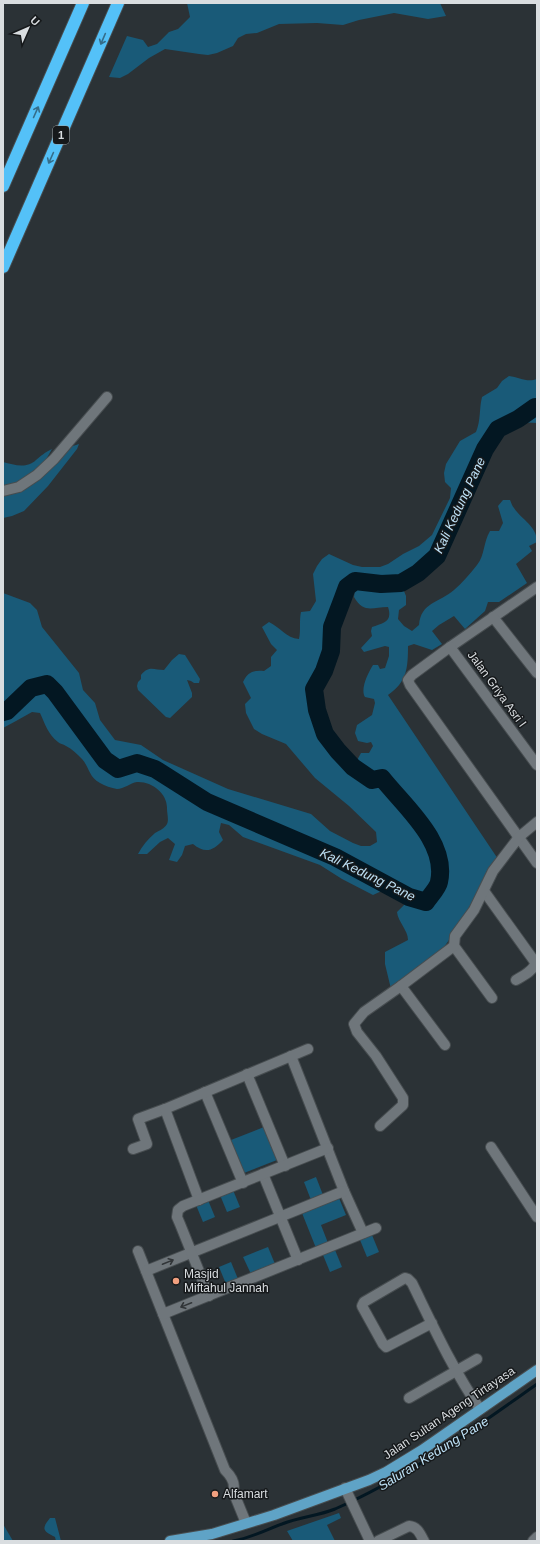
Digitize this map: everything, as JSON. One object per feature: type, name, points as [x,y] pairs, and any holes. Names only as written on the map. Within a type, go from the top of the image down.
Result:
[{"type":"highway","points":[[3,186],[83,3]]},
{"type":"highway","name":"1","points":[[3,267],[118,3]]},
{"type":"main road","name":"Jalan Sultan Ageng Tirtayasa","points":[[170,1541],[214,1538],[246,1524],[347,1492],[395,1467],[422,1450],[537,1370]]},
{"type":"street","points":[[3,491],[19,487],[36,475],[54,459],[107,397]]},
{"type":"street","points":[[537,587],[450,646],[412,675],[408,680],[410,685],[537,863]]},
{"type":"street","points":[[493,617],[537,673]]},
{"type":"street","name":"Jalan Griya Asri I","points":[[450,646],[537,765]]},
{"type":"street","points":[[492,998],[454,946],[455,936],[474,910],[493,871],[519,837],[537,822]]},
{"type":"street","points":[[484,891],[535,962],[535,965],[532,968],[516,980]]},
{"type":"street","points":[[380,1126],[403,1105],[403,1098],[376,1056],[356,1032],[354,1024],[364,1012],[454,946]]},
{"type":"street","points":[[401,986],[445,1045]]},
{"type":"street","points":[[133,1149],[147,1144],[138,1118],[165,1109],[308,1048]]},
{"type":"street","points":[[291,1056],[344,1191],[363,1233]]},
{"type":"street","points":[[248,1074],[285,1166]]},
{"type":"street","points":[[205,1092],[242,1182]]},
{"type":"street","points":[[165,1109],[199,1200]]},
{"type":"street","points":[[492,1147],[537,1217]]},
{"type":"street","points":[[209,1296],[190,1253],[177,1216],[178,1210],[183,1206],[328,1148]]},
{"type":"street","points":[[263,1174],[298,1260]]},
{"type":"street","points":[[146,1271],[344,1191]]},
{"type":"street","points":[[163,1314],[376,1228]]},
{"type":"street","points":[[138,1251],[225,1470],[235,1486],[233,1491],[246,1524]]},
{"type":"street","points":[[432,1323],[386,1347],[362,1306],[364,1302],[405,1278],[408,1279],[412,1283],[464,1386],[480,1409]]},
{"type":"street","points":[[409,1398],[477,1359]]},
{"type":"street","points":[[347,1492],[370,1541]]},
{"type":"street","points":[[378,1541],[409,1526],[418,1530],[424,1541]]},
{"type":"street","points":[[533,1541],[537,1537]]},
{"type":"shaded area","points":[[187,3],[440,3],[446,16],[428,19],[394,13],[359,20],[343,25],[317,23],[279,24],[257,33],[246,34],[238,38],[233,46],[208,55],[165,49],[120,78],[109,77],[127,36],[143,40],[148,47],[157,44],[169,32],[178,29],[190,17]]},
{"type":"shaded area","points":[[509,376],[526,380],[537,379],[537,404],[534,403],[495,426],[482,448],[434,554],[416,570],[400,579],[381,580],[354,577],[344,585],[329,626],[328,651],[310,689],[313,711],[321,736],[351,769],[371,783],[380,782],[409,815],[428,843],[434,856],[437,870],[435,882],[424,898],[410,894],[337,854],[209,799],[157,766],[137,759],[118,765],[108,758],[58,690],[48,680],[29,685],[3,708],[3,593],[30,603],[37,610],[42,627],[79,673],[83,690],[95,703],[100,720],[115,740],[141,745],[163,760],[228,789],[311,814],[330,831],[353,843],[361,846],[370,846],[377,842],[376,832],[349,806],[315,778],[286,744],[254,729],[246,713],[245,704],[251,698],[243,682],[251,672],[264,671],[271,666],[271,657],[277,650],[271,644],[262,627],[269,622],[290,637],[299,639],[301,612],[310,611],[316,601],[313,574],[322,559],[329,554],[353,565],[362,567],[380,567],[419,546],[432,535],[450,498],[451,488],[445,482],[444,473],[446,464],[460,441],[476,432],[479,423],[482,397],[497,388],[502,381]]},
{"type":"shaded area","points":[[536,411],[537,423],[520,422]]},
{"type":"shaded area","points":[[79,444],[77,449],[48,486],[24,511],[3,518],[3,462],[20,466],[29,465],[52,449],[32,484],[47,473],[70,447]]},
{"type":"shaded area","points":[[503,500],[510,500],[517,512],[535,532],[537,542],[529,546],[532,551],[516,564],[527,583],[499,602],[488,602],[485,611],[465,629],[454,616],[439,625],[432,631],[442,644],[432,650],[414,644],[408,646],[407,668],[403,680],[388,695],[498,859],[438,956],[391,989],[385,964],[385,952],[408,940],[408,936],[397,912],[408,901],[428,906],[442,886],[444,868],[441,853],[435,838],[415,810],[384,774],[373,776],[355,764],[361,753],[369,753],[373,746],[371,742],[367,743],[358,741],[355,733],[357,725],[372,715],[375,703],[374,699],[365,697],[363,690],[365,681],[373,665],[378,665],[380,669],[385,668],[389,656],[389,647],[385,646],[364,652],[361,648],[372,636],[372,627],[386,621],[389,616],[389,612],[388,607],[365,608],[361,606],[354,597],[356,584],[381,587],[402,586],[406,596],[406,605],[399,610],[398,619],[404,626],[412,631],[419,625],[420,617],[427,607],[454,590],[480,561],[490,531],[499,531],[503,523],[498,506]]},
{"type":"shaded area","points":[[179,654],[185,655],[200,679],[199,683],[194,683],[187,680],[192,697],[170,718],[166,717],[138,690],[137,686],[141,679],[141,675],[144,672],[149,669],[164,670]]},
{"type":"shaded area","points":[[46,688],[53,695],[102,763],[117,773],[137,767],[154,772],[206,806],[334,860],[386,889],[373,895],[342,879],[320,865],[243,837],[229,825],[221,823],[219,832],[223,840],[212,849],[201,849],[193,844],[185,846],[182,855],[177,862],[169,860],[175,844],[168,838],[160,842],[147,854],[138,854],[148,840],[155,833],[165,827],[168,822],[167,803],[165,798],[158,790],[143,782],[137,782],[117,789],[100,783],[93,778],[85,762],[80,757],[65,745],[59,743],[52,736],[40,713],[32,712],[3,728],[3,716],[9,714],[34,691]]},
{"type":"shaded area","points":[[264,1127],[277,1160],[244,1173],[231,1140]]},
{"type":"shaded area","points":[[316,1177],[323,1195],[311,1200],[304,1182]]},
{"type":"shaded area","points":[[233,1190],[240,1207],[227,1212],[220,1195]]},
{"type":"shaded area","points":[[339,1198],[346,1215],[321,1225],[328,1243],[316,1248],[302,1213]]},
{"type":"shaded area","points":[[208,1200],[215,1217],[203,1222],[196,1205]]},
{"type":"shaded area","points":[[372,1235],[379,1252],[367,1257],[360,1240]]},
{"type":"shaded area","points":[[268,1247],[275,1264],[251,1274],[243,1257]]},
{"type":"shaded area","points":[[335,1250],[342,1267],[330,1272],[323,1255]]},
{"type":"shaded area","points":[[231,1262],[238,1279],[226,1284],[219,1267]]},
{"type":"shaded area","points":[[339,1513],[341,1518],[327,1525],[335,1541],[293,1541],[287,1531]]},
{"type":"shaded area","points":[[50,1518],[55,1518],[61,1541],[56,1541],[55,1537],[48,1533],[44,1527]]},
{"type":"shaded area","points":[[3,1524],[13,1541],[3,1541]]},
{"type":"waterway","name":"Kali Kedung Pane","points":[[3,712],[7,711],[31,688],[47,684],[55,692],[105,760],[118,769],[137,763],[155,769],[207,802],[335,857],[409,897],[426,902],[436,889],[439,882],[440,867],[437,853],[431,839],[412,813],[382,778],[372,780],[353,767],[338,751],[325,734],[317,710],[314,689],[324,671],[331,651],[332,627],[347,587],[355,581],[381,584],[401,583],[418,573],[437,556],[485,449],[498,429],[537,407]]},
{"type":"waterway","name":"Saluran Kedung Pane","points":[[233,1541],[252,1536],[288,1522],[335,1509],[362,1496],[414,1468],[537,1384]]},
{"type":"place","name":"Masjid Miftahul Jannah","points":[[176,1281]]},
{"type":"place","name":"Alfamart","points":[[215,1494]]}]
